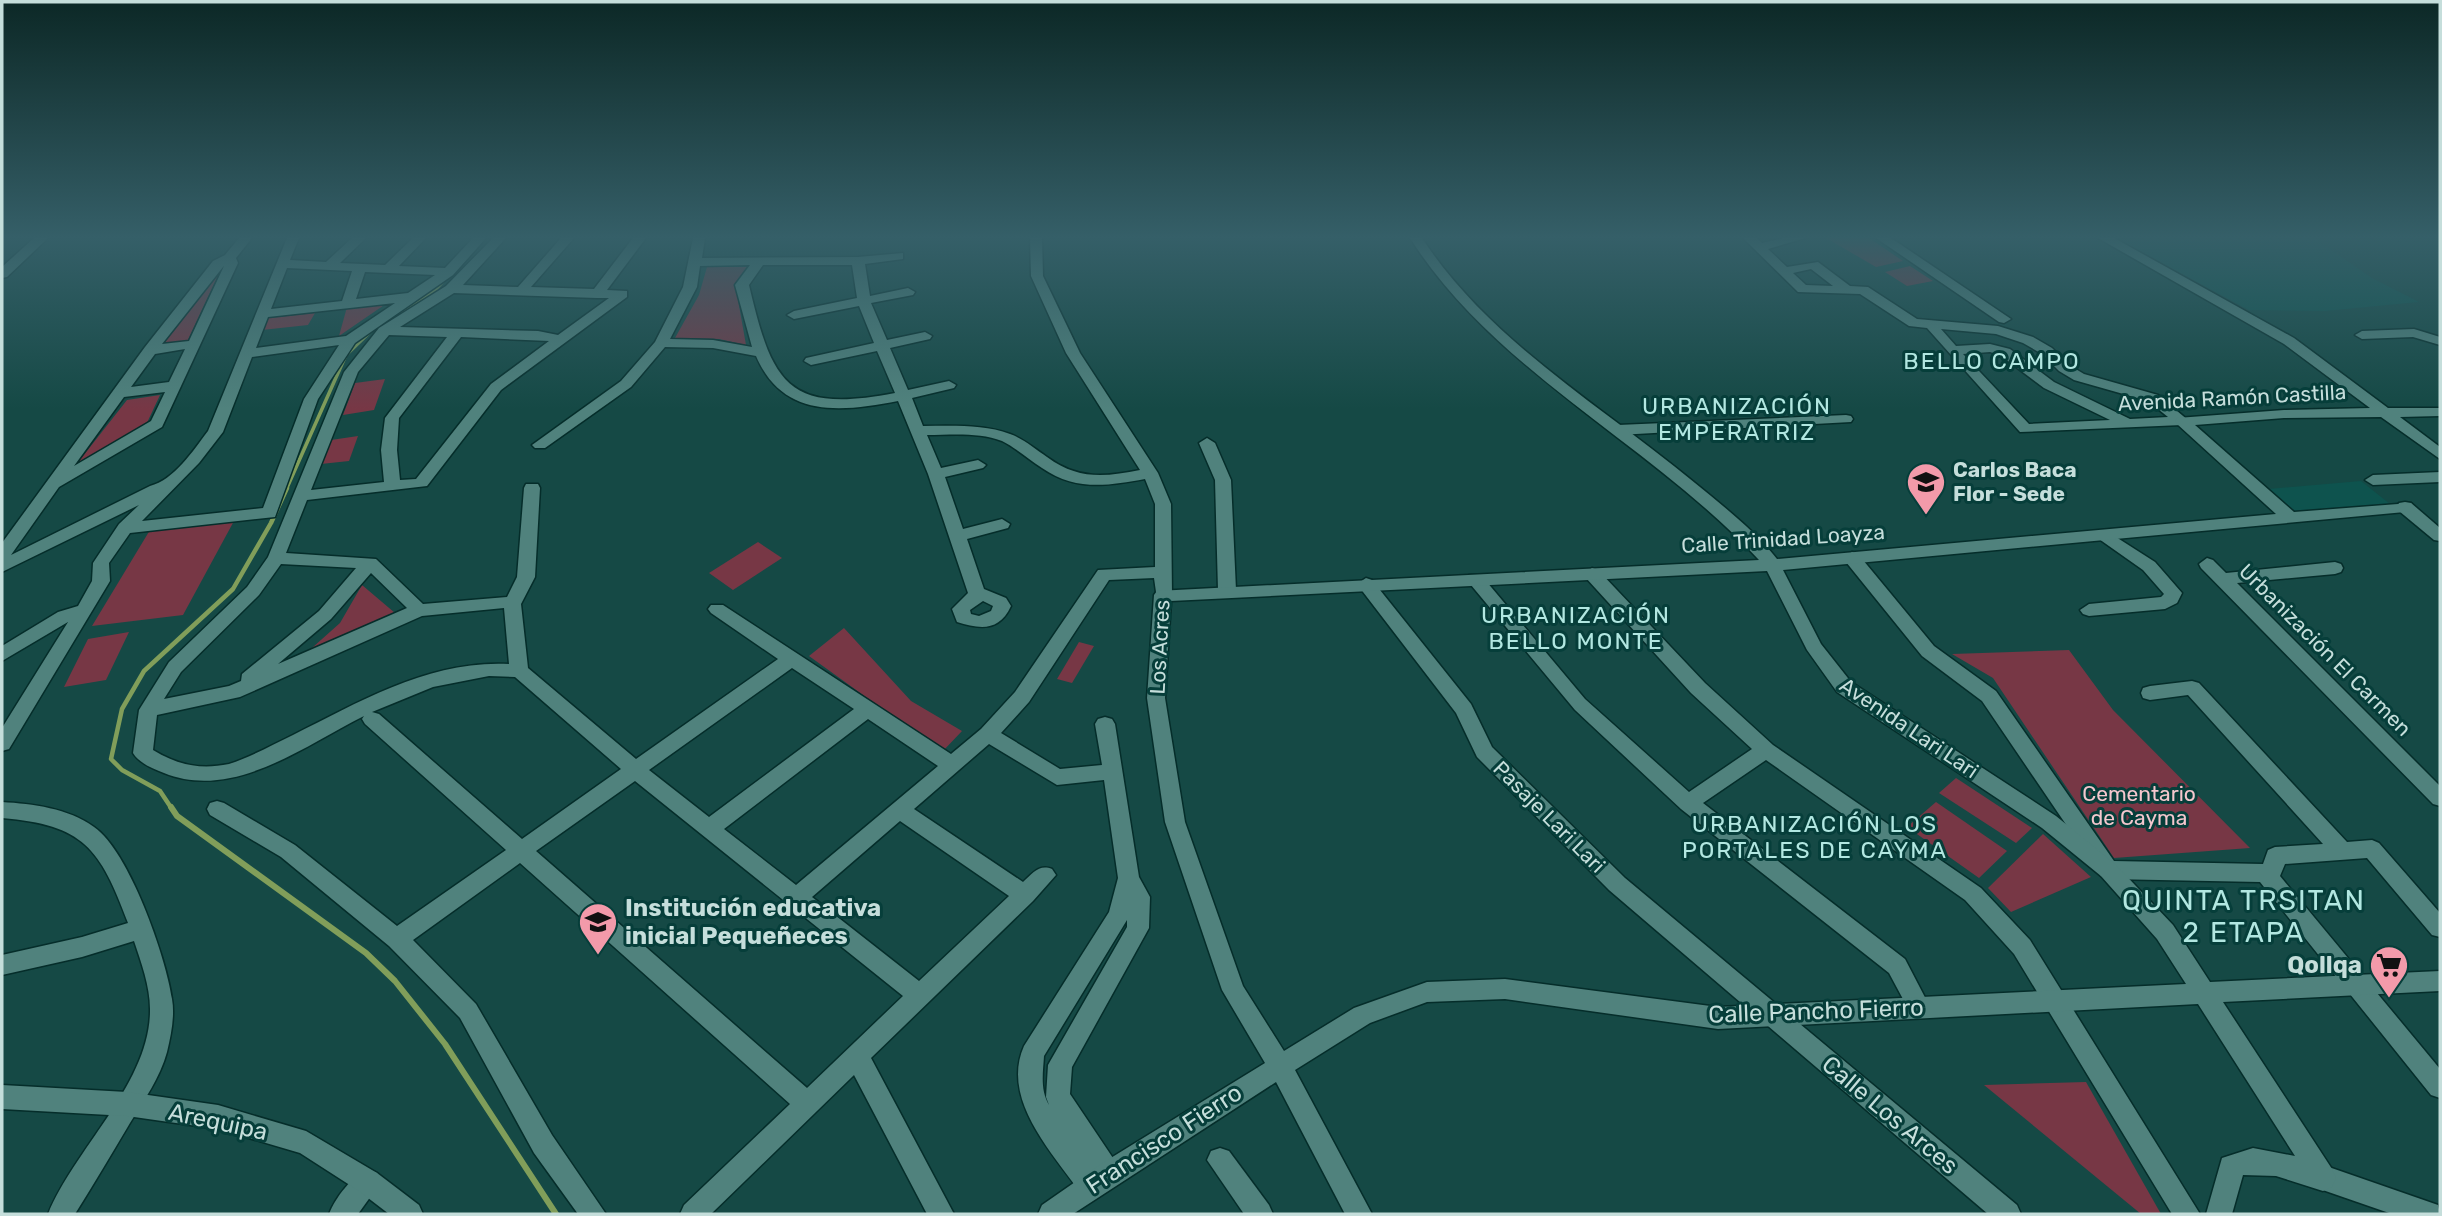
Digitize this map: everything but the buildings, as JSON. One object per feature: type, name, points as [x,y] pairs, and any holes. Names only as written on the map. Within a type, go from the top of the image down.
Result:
[{"type":"street","points":[[2,555],[150,350],[194,295]]},
{"type":"street","points":[[52,485],[157,424],[217,295]]},
{"type":"street","points":[[2,744],[84,610],[101,580],[101,564],[125,528],[194,460],[215,432],[270,295]]},
{"type":"street","points":[[348,304],[351,295]]},
{"type":"street","points":[[125,528],[269,513],[311,399],[350,340],[420,295]]},
{"type":"street","points":[[431,295],[384,331],[363,352],[352,372],[276,558],[253,591],[175,667],[148,710],[143,753],[156,761],[191,774],[208,775],[239,768],[377,703],[442,676],[499,668],[519,671],[635,770],[920,996]]},
{"type":"street","points":[[300,496],[384,489],[392,484],[421,483],[495,387],[621,295]]},
{"type":"street","points":[[540,445],[626,384],[661,343],[686,295]]},
{"type":"street","points":[[745,295],[759,352],[778,382],[792,395],[810,402],[855,406],[949,385]]},
{"type":"street","points":[[863,295],[936,474],[978,596]]},
{"type":"street","points":[[794,315],[896,295]]},
{"type":"street","name":"Los Acres","points":[[1046,295],[1073,353],[1150,473],[1163,504],[1163,594],[1156,698],[1175,822],[1233,990],[1279,1065],[1359,1214]]},
{"type":"street","name":"Avenida Lari Lari","points":[[1456,295],[1501,337],[1745,536],[1773,565],[1826,670],[1844,687],[2068,828]]},
{"type":"street","points":[[1870,295],[1914,323],[1998,330],[2028,340],[2079,377],[2153,398],[2291,518]]},
{"type":"street","points":[[1969,295],[2004,318]]},
{"type":"street","points":[[2206,295],[2289,341],[2440,454]]},
{"type":"street","points":[[262,314],[415,297]]},
{"type":"street","points":[[1933,329],[1953,350],[1990,348],[2006,352],[2049,385],[2127,424]]},
{"type":"street","points":[[384,331],[538,335],[562,340]]},
{"type":"street","points":[[392,484],[389,450],[392,418],[457,333]]},
{"type":"street","points":[[2362,335],[2414,333],[2440,341]]},
{"type":"street","points":[[811,361],[925,336]]},
{"type":"street","points":[[247,353],[350,340]]},
{"type":"street","points":[[661,343],[713,344],[759,352]]},
{"type":"street","points":[[150,350],[194,344]]},
{"type":"street","name":"Avenida Ramón Castilla","points":[[1953,350],[2025,429],[2284,414],[2440,412]]},
{"type":"street","points":[[119,393],[174,386]]},
{"type":"street","points":[[1618,430],[1846,419]]},
{"type":"street","points":[[917,430],[1007,438],[1054,470],[1083,482],[1097,483],[1150,473]]},
{"type":"street","points":[[1207,443],[1223,480],[1227,590]]},
{"type":"street","points":[[936,474],[978,465]]},
{"type":"street","points":[[2440,477],[2373,480],[2440,536]]},
{"type":"street","points":[[2,566],[172,482]]},
{"type":"street","points":[[519,671],[512,604],[526,576],[532,488]]},
{"type":"street","name":"Calle Trinidad Loayza","points":[[1163,594],[1773,565],[2405,507]]},
{"type":"street","points":[[957,536],[1002,524]]},
{"type":"street","points":[[2089,610],[2165,603],[2171,599],[2173,593],[2149,566],[2105,535]]},
{"type":"street","points":[[276,558],[370,563],[419,610]]},
{"type":"street","points":[[1852,558],[1928,651],[1989,696],[2068,828],[2165,932],[2323,1178]]},
{"type":"street","points":[[233,692],[325,615],[370,563]]},
{"type":"street","name":"Urbanización El Carmen","points":[[2207,564],[2440,798]]},
{"type":"street","points":[[2223,579],[2335,568]]},
{"type":"street","points":[[796,898],[988,734],[1022,698],[1104,574],[1163,572]]},
{"type":"street","points":[[1592,574],[1698,688],[1766,750],[1973,894],[2022,947],[2187,1214]]},
{"type":"street","points":[[1475,579],[1579,702],[1688,803],[1897,966],[1919,1007]]},
{"type":"street","name":"Pasaje Lari Lari","points":[[1366,584],[1464,709],[1484,752],[1617,884],[1772,1015]]},
{"type":"street","points":[[148,710],[233,692],[419,610],[503,602],[512,604]]},
{"type":"street","points":[[717,609],[952,765]]},
{"type":"street","points":[[2,654],[64,616],[84,610]]},
{"type":"street","points":[[397,939],[791,659]]},
{"type":"street","points":[[2150,693],[2192,688],[2341,850]]},
{"type":"street","points":[[709,829],[867,709]]},
{"type":"street","points":[[372,719],[807,1104]]},
{"type":"street","points":[[1101,1179],[1035,1105],[1030,1082],[1032,1054],[1119,915],[1129,878],[1105,724]]},
{"type":"street","points":[[988,734],[1057,777],[1112,772]]},
{"type":"street","points":[[1688,803],[1766,750]]},
{"type":"street","points":[[217,809],[288,851],[397,939],[468,1011],[543,1144],[593,1214]]},
{"type":"street","points":[[2,810],[42,813],[87,832],[102,845],[141,929],[161,1001],[157,1048],[149,1068],[61,1214]]},
{"type":"street","points":[[900,810],[1025,895]]},
{"type":"street","points":[[2108,870],[2265,873],[2274,869],[2275,856],[2372,849],[2440,928]]},
{"type":"street","points":[[2265,873],[2440,1087]]},
{"type":"street","points":[[693,1214],[1045,875]]},
{"type":"street","points":[[2,965],[82,947],[141,929]]},
{"type":"street","name":"Calle Pancho Fierro","points":[[1279,1065],[1362,1015],[1427,992],[1505,989],[1718,1018],[2203,991],[2440,981]]},
{"type":"street","name":"Calle Los Arces","points":[[1772,1015],[2008,1214]]},
{"type":"street","points":[[857,1056],[941,1214]]},
{"type":"street","name":"Francisco Fierro","points":[[1051,1214],[1279,1065]]},
{"type":"street","name":"Arequipa","points":[[2,1097],[127,1104],[218,1117],[306,1143],[368,1182],[410,1214]]},
{"type":"street","points":[[2219,1214],[2231,1167],[2242,1160],[2254,1158],[2429,1214]]},
{"type":"street","points":[[1220,1160],[1260,1214]]},
{"type":"street","points":[[342,1214],[368,1182]]},
{"type":"shaded area","points":[[2221,295],[2405,295],[2419,302],[2325,311],[2249,310]]},
{"type":"shaded area","points":[[2361,481],[2390,504],[2294,513],[2268,489]]},
{"type":"green space","points":[[200,295],[209,295],[186,344],[160,347]]},
{"type":"green space","points":[[699,295],[737,295],[746,345],[719,339],[675,338]]},
{"type":"green space","points":[[390,301],[339,336],[347,307]]},
{"type":"green space","points":[[315,313],[308,325],[262,330],[268,318]]},
{"type":"green space","points":[[385,379],[374,410],[343,415],[355,383]]},
{"type":"green space","points":[[160,395],[146,425],[72,470],[127,400]]},
{"type":"green space","points":[[358,436],[349,461],[321,464],[331,440]]},
{"type":"green space","points":[[234,521],[183,615],[92,626],[150,530]]},
{"type":"green space","points":[[758,542],[782,558],[733,590],[709,573]]},
{"type":"green space","points":[[362,585],[395,613],[294,664],[340,623]]},
{"type":"green space","points":[[844,628],[911,701],[962,731],[942,752],[809,656]]},
{"type":"green space","points":[[129,632],[106,680],[64,687],[88,639]]},
{"type":"green space","points":[[1079,642],[1094,646],[1072,683],[1057,679]]},
{"type":"green space","name":"Cementario de Cayma","points":[[2069,650],[2113,710],[2250,848],[2114,858],[1993,678],[1952,654]]},
{"type":"green space","points":[[1956,778],[2032,828],[2016,843],[1939,793]]},
{"type":"green space","points":[[1936,802],[2007,851],[1979,878],[1907,827]]},
{"type":"green space","points":[[2043,834],[2091,877],[2011,912],[1988,888]]},
{"type":"green space","points":[[2086,1082],[2161,1214],[2141,1214],[1984,1085]]},
{"type":"waterway","points":[[378,327],[427,295]]},
{"type":"waterway","points":[[286,490],[346,355],[371,331]]},
{"type":"waterway","points":[[172,809],[160,791],[122,770],[111,759],[122,709],[144,671],[233,589],[271,523],[287,488]]},
{"type":"waterway","points":[[171,807],[177,816],[366,953],[395,981],[445,1044],[556,1214]]},
{"type":"place","name":"Carlos Baca Flor - Sede","points":[[1926,516]]},
{"type":"place","name":"Institución educativa inicial Pequeñeces","points":[[598,956]]},
{"type":"place","name":"Qollqa","points":[[2389,999]]},
{"type":"district","name":"BELLO CAMPO","points":[[1992,361]]},
{"type":"district","name":"URBANIZACIÓN EMPERATRIZ","points":[[1737,419]]},
{"type":"district","name":"URBANIZACIÓN BELLO MONTE","points":[[1576,628]]},
{"type":"district","name":"URBANIZACIÓN LOS PORTALES DE CAYMA","points":[[1815,837]]},
{"type":"district","name":"QUINTA TRSITAN 2 ETAPA","points":[[2244,916]]}]
